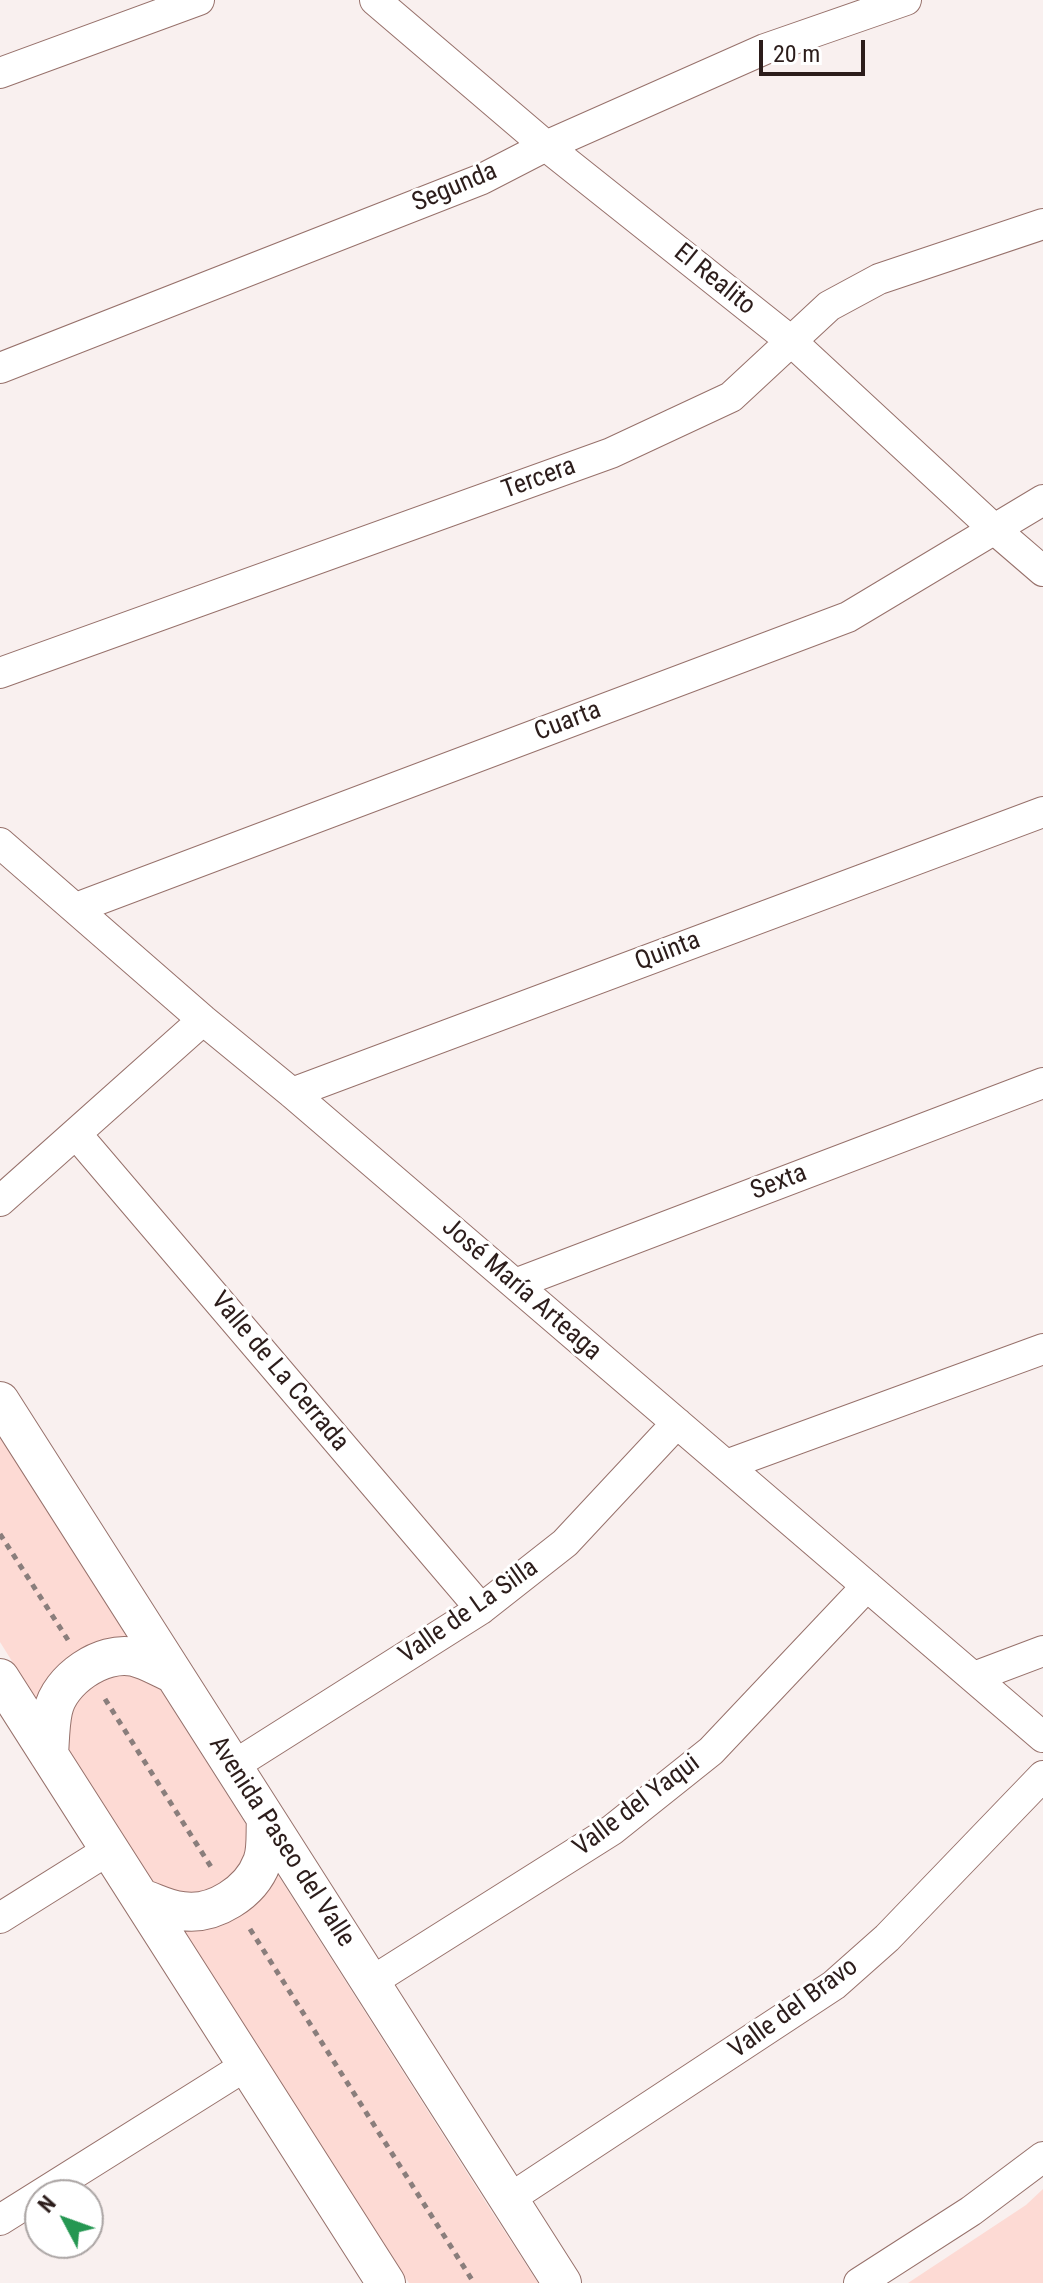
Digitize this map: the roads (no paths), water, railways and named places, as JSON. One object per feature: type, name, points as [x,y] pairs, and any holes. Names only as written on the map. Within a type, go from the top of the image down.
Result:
[{"type":"street","points":[[0,73],[199,0]]},
{"type":"street","name":"El Realito","points":[[375,0],[546,146],[791,341],[1043,571]]},
{"type":"street","name":"Segunda","points":[[0,368],[482,179],[546,146],[765,49],[906,0]]},
{"type":"street","name":"Tercera","points":[[0,673],[611,453],[731,397],[829,306],[879,279],[1043,224]]},
{"type":"street","name":"Cuarta","points":[[76,908],[848,617],[1043,500]]},
{"type":"street","name":"Quinta","points":[[292,1093],[1043,812]]},
{"type":"street","name":"José María Arteaga","points":[[0,843],[1043,1737]]},
{"type":"street","points":[[0,1201],[203,1020]]},
{"type":"street","name":"Sexta","points":[[515,1284],[1043,1083]]},
{"type":"street","name":"Valle de La Cerrada","points":[[77,1135],[481,1609]]},
{"type":"street","points":[[726,1465],[1043,1349]]},
{"type":"street","name":"Avenida Paseo del Valle","points":[[0,1401],[562,2283]]},
{"type":"street","name":"Valle de La Silla","points":[[233,1766],[481,1609],[565,1543],[677,1423]]},
{"type":"street","name":"Valle del Yaqui","points":[[371,1982],[612,1830],[711,1751],[867,1586]]},
{"type":"street","points":[[974,1677],[1043,1651]]},
{"type":"street","points":[[49,1755],[53,1711],[59,1695],[68,1683],[86,1669],[104,1659],[133,1656],[174,1674]]},
{"type":"street","points":[[0,1678],[384,2282]]},
{"type":"street","name":"Valle del Bravo","points":[[509,2199],[834,1985],[887,1938],[1043,1776]]},
{"type":"street","points":[[141,1898],[180,1911],[198,1912],[231,1899],[255,1875],[263,1860],[266,1819]]},
{"type":"street","points":[[0,1918],[110,1849]]},
{"type":"street","points":[[0,2220],[247,2065]]},
{"type":"street","points":[[859,2283],[971,2211],[1043,2157]]}]
